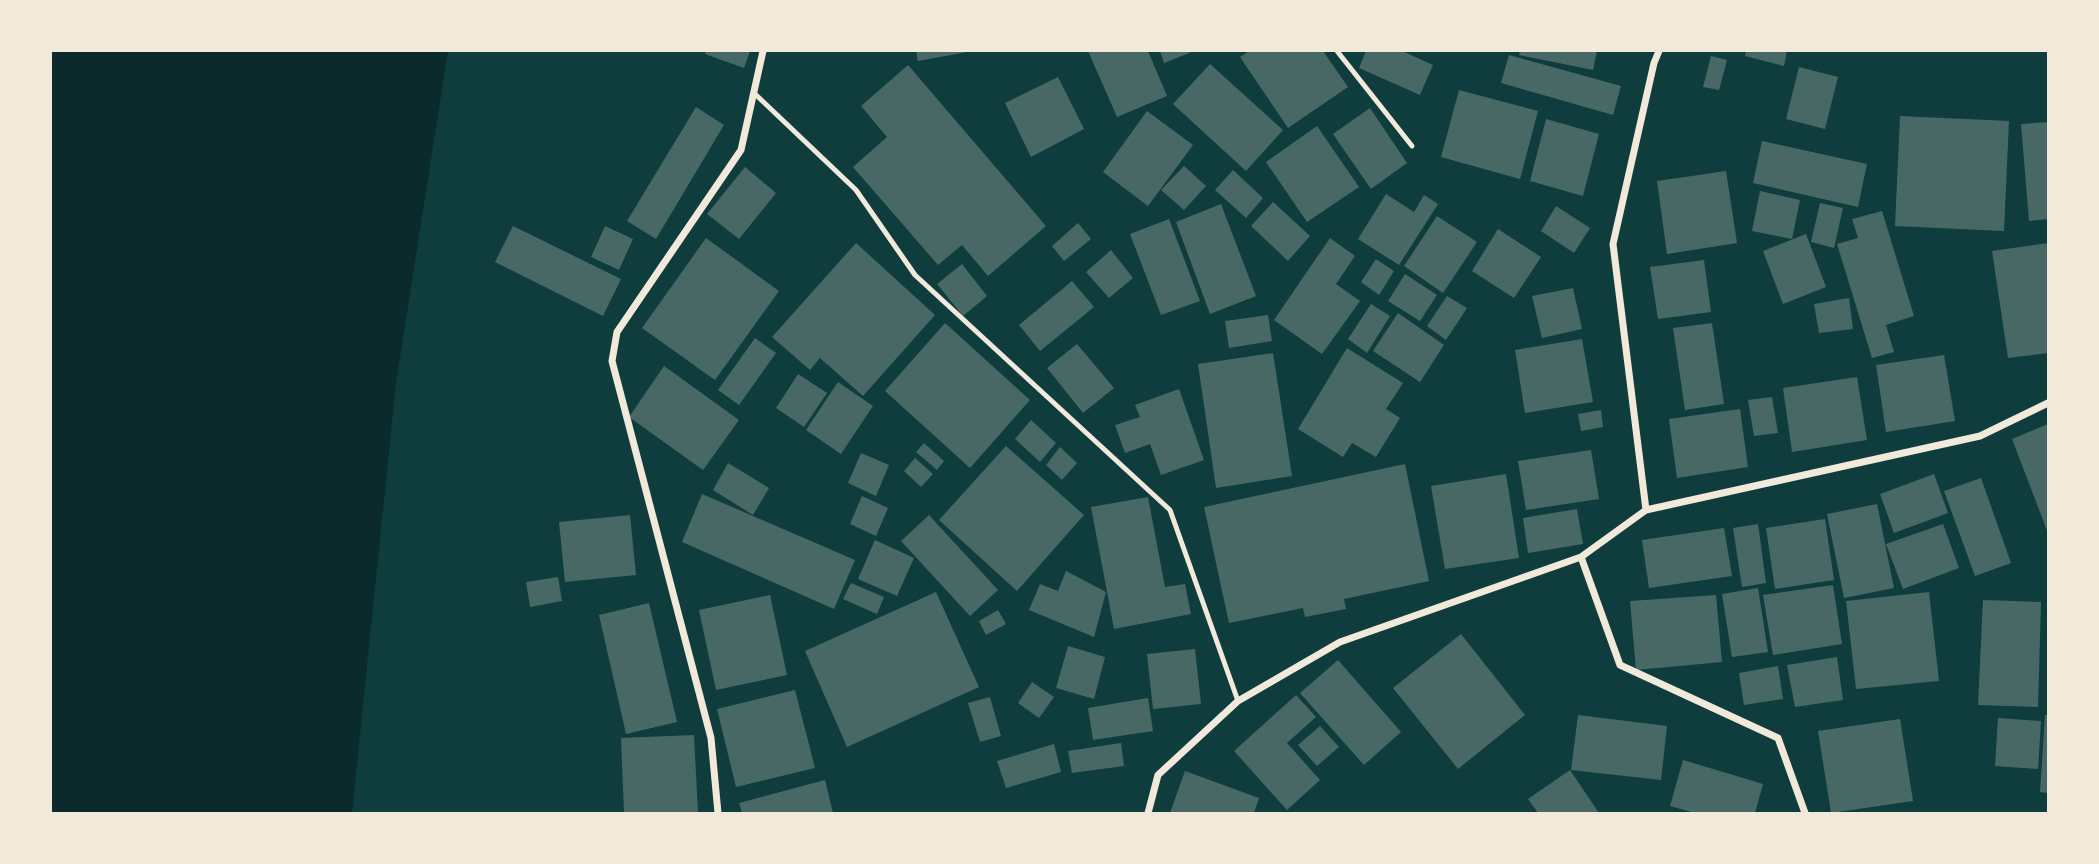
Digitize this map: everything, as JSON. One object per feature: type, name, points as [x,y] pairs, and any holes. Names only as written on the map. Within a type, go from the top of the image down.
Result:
[{"type":"street","points":[[718,813],[711,738],[612,361],[617,332],[741,150],[763,51]]},
{"type":"street","points":[[1646,510],[1614,244],[1654,63],[1659,51]]},
{"type":"street","points":[[1148,813],[1158,775],[1238,701],[1340,642],[1581,557],[1646,510],[1980,436],[2048,404]]},
{"type":"street","points":[[1581,557],[1620,664],[1779,738],[1805,813]]},
{"type":"lane","points":[[1337,51],[1412,146]]},
{"type":"lane","points":[[754,93],[856,190],[915,275],[1170,510],[1238,701]]},
{"type":"water","points":[[51,51],[448,51],[396,383],[352,813],[51,813]]},
{"type":"building","points":[[706,51],[750,51],[744,68],[705,54]]},
{"type":"building","points":[[916,51],[967,51],[967,52],[918,61]]},
{"type":"building","points":[[1088,51],[1148,51],[1167,96],[1117,117]]},
{"type":"building","points":[[1160,51],[1194,51],[1164,63]]},
{"type":"building","points":[[1249,51],[1323,51],[1348,87],[1288,128],[1240,57]]},
{"type":"building","points":[[1366,51],[1402,51],[1433,65],[1420,95],[1359,68]]},
{"type":"building","points":[[1520,51],[1597,51],[1593,70],[1519,55]]},
{"type":"building","points":[[1746,51],[1787,51],[1784,66],[1745,56]]},
{"type":"building","points":[[1509,55],[1621,86],[1613,115],[1501,83]]},
{"type":"building","points":[[1711,56],[1727,60],[1719,90],[1703,87]]},
{"type":"building","points":[[1210,64],[1283,130],[1246,171],[1173,104]]},
{"type":"building","points":[[908,65],[1046,226],[988,276],[962,245],[938,265],[853,167],[887,137],[861,106]]},
{"type":"building","points":[[1799,67],[1838,77],[1825,129],[1786,119]]},
{"type":"building","points":[[1058,77],[1084,129],[1031,157],[1005,103]]},
{"type":"building","points":[[1459,90],[1538,111],[1520,179],[1441,157]]},
{"type":"building","points":[[696,107],[724,125],[656,239],[627,221]]},
{"type":"building","points":[[1370,108],[1407,163],[1371,189],[1333,134]]},
{"type":"building","points":[[1147,111],[1193,145],[1148,206],[1103,172]]},
{"type":"building","points":[[1900,116],[2009,121],[2004,231],[1895,226]]},
{"type":"building","points":[[1546,119],[1599,134],[1583,196],[1530,181]]},
{"type":"building","points":[[2048,122],[2048,219],[2029,221],[2021,124]]},
{"type":"building","points":[[1317,126],[1359,187],[1307,222],[1266,162]]},
{"type":"building","points":[[1762,141],[1867,164],[1858,207],[1753,183]]},
{"type":"building","points":[[1184,166],[1206,186],[1184,210],[1161,190]]},
{"type":"building","points":[[745,167],[776,193],[739,239],[707,214]]},
{"type":"building","points":[[1233,170],[1263,198],[1246,218],[1215,190]]},
{"type":"building","points":[[1726,171],[1737,243],[1667,254],[1657,181]]},
{"type":"building","points":[[1760,191],[1800,200],[1792,239],[1752,231]]},
{"type":"building","points":[[1386,194],[1414,212],[1424,195],[1438,204],[1399,265],[1358,239]]},
{"type":"building","points":[[1273,202],[1310,236],[1288,261],[1251,226]]},
{"type":"building","points":[[1820,203],[1843,208],[1834,248],[1811,242]]},
{"type":"building","points":[[1221,204],[1256,296],[1210,314],[1176,222]]},
{"type":"building","points":[[1556,206],[1590,228],[1574,253],[1541,231]]},
{"type":"building","points":[[1882,211],[1914,316],[1886,325],[1894,352],[1872,358],[1837,244],[1858,238],[1852,219]]},
{"type":"building","points":[[1437,216],[1477,242],[1443,293],[1404,266]]},
{"type":"building","points":[[1169,219],[1200,301],[1161,315],[1130,234]]},
{"type":"building","points":[[1078,223],[1091,239],[1064,261],[1052,246]]},
{"type":"building","points":[[513,226],[621,279],[603,316],[495,262]]},
{"type":"building","points":[[605,226],[633,239],[619,270],[591,257]]},
{"type":"building","points":[[1498,229],[1541,257],[1514,298],[1472,271]]},
{"type":"building","points":[[1806,234],[1826,287],[1783,304],[1763,251]]},
{"type":"building","points":[[706,238],[779,291],[715,380],[642,328]]},
{"type":"building","points":[[1330,238],[1355,256],[1336,284],[1360,301],[1322,354],[1274,320]]},
{"type":"building","points":[[856,243],[935,315],[863,396],[820,358],[810,370],[772,337]]},
{"type":"building","points":[[2048,243],[2048,353],[2008,358],[1992,251]]},
{"type":"building","points":[[1111,250],[1133,278],[1109,298],[1086,272]]},
{"type":"building","points":[[1376,259],[1394,271],[1379,295],[1361,282]]},
{"type":"building","points":[[1704,260],[1711,312],[1658,319],[1650,267]]},
{"type":"building","points":[[962,264],[987,296],[963,316],[937,284]]},
{"type":"building","points":[[1405,274],[1437,295],[1420,321],[1388,301]]},
{"type":"building","points":[[1072,281],[1094,307],[1040,351],[1019,325]]},
{"type":"building","points":[[1573,288],[1582,329],[1542,338],[1532,296]]},
{"type":"building","points":[[1447,296],[1467,308],[1446,340],[1427,326]]},
{"type":"building","points":[[1849,298],[1853,329],[1819,333],[1814,304]]},
{"type":"building","points":[[1371,304],[1390,316],[1367,353],[1348,339]]},
{"type":"building","points":[[1398,313],[1444,345],[1420,382],[1373,351]]},
{"type":"building","points":[[1268,315],[1272,341],[1229,348],[1225,321]]},
{"type":"building","points":[[945,323],[1030,400],[970,468],[885,391]]},
{"type":"building","points":[[1712,323],[1724,404],[1685,410],[1673,328]]},
{"type":"building","points":[[755,338],[776,353],[739,405],[718,390]]},
{"type":"building","points":[[1582,339],[1593,402],[1525,413],[1515,350]]},
{"type":"building","points":[[1077,344],[1114,388],[1083,413],[1047,368]]},
{"type":"building","points":[[1347,348],[1403,383],[1386,409],[1400,418],[1376,457],[1352,443],[1343,457],[1298,429]]},
{"type":"building","points":[[1273,353],[1292,476],[1216,488],[1198,364]]},
{"type":"building","points":[[1944,355],[1955,421],[1886,432],[1876,365]]},
{"type":"building","points":[[664,366],[739,420],[703,470],[629,417]]},
{"type":"building","points":[[798,374],[827,393],[804,427],[776,408]]},
{"type":"building","points":[[1857,377],[1867,440],[1792,452],[1783,388]]},
{"type":"building","points":[[838,382],[873,406],[841,454],[806,430]]},
{"type":"building","points":[[1179,389],[1204,460],[1161,475],[1150,444],[1125,453],[1115,425],[1140,417],[1135,405]]},
{"type":"building","points":[[1772,397],[1778,433],[1754,436],[1748,400]]},
{"type":"building","points":[[1740,409],[1748,467],[1677,478],[1669,419]]},
{"type":"building","points":[[1601,410],[1603,427],[1581,431],[1578,414]]},
{"type":"building","points":[[1031,420],[1056,443],[1040,462],[1015,439]]},
{"type":"building","points":[[2048,424],[2048,533],[2012,439]]},
{"type":"building","points":[[924,443],[944,461],[937,470],[916,452]]},
{"type":"building","points":[[1006,446],[1084,515],[1017,591],[939,520]]},
{"type":"building","points":[[1060,447],[1077,463],[1062,480],[1046,465]]},
{"type":"building","points":[[1591,450],[1599,499],[1526,510],[1518,461]]},
{"type":"building","points":[[861,453],[889,465],[876,496],[848,483]]},
{"type":"building","points":[[915,458],[933,474],[921,487],[904,471]]},
{"type":"building","points":[[728,463],[769,488],[753,515],[713,490]]},
{"type":"building","points":[[1405,464],[1429,581],[1344,599],[1346,609],[1305,617],[1303,608],[1229,623],[1204,507]]},
{"type":"building","points":[[1506,474],[1519,558],[1445,569],[1431,486]]},
{"type":"building","points":[[1934,474],[1948,513],[1894,533],[1880,494]]},
{"type":"building","points":[[1981,478],[2011,563],[1975,576],[1944,491]]},
{"type":"building","points":[[702,494],[855,560],[834,609],[682,542]]},
{"type":"building","points":[[862,496],[888,508],[876,536],[850,524]]},
{"type":"building","points":[[1148,497],[1165,587],[1185,584],[1191,614],[1114,629],[1091,507]]},
{"type":"building","points":[[1877,504],[1894,588],[1844,598],[1827,514]]},
{"type":"building","points":[[1577,509],[1583,544],[1528,553],[1523,518]]},
{"type":"building","points":[[630,515],[636,575],[565,582],[559,522]]},
{"type":"building","points":[[929,515],[998,590],[970,616],[901,541]]},
{"type":"building","points":[[1825,519],[1834,580],[1775,589],[1766,528]]},
{"type":"building","points":[[1758,524],[1766,583],[1742,587],[1733,528]]},
{"type":"building","points":[[1943,524],[1959,568],[1903,589],[1886,544]]},
{"type":"building","points":[[1724,528],[1732,576],[1649,588],[1642,540]]},
{"type":"building","points":[[875,540],[914,558],[897,596],[858,579]]},
{"type":"building","points":[[1066,571],[1106,592],[1094,637],[1029,610],[1040,584],[1058,591]]},
{"type":"building","points":[[558,577],[562,601],[530,607],[526,582]]},
{"type":"building","points":[[851,583],[884,597],[877,614],[843,599]]},
{"type":"building","points":[[1833,585],[1842,644],[1773,655],[1763,595]]},
{"type":"building","points":[[1758,588],[1768,652],[1732,657],[1722,594]]},
{"type":"building","points":[[936,592],[979,687],[847,747],[805,651]]},
{"type":"building","points":[[1929,592],[1939,681],[1856,689],[1846,601]]},
{"type":"building","points":[[770,595],[787,675],[716,690],[699,610]]},
{"type":"building","points":[[1716,595],[1722,662],[1636,670],[1630,601]]},
{"type":"building","points":[[1983,600],[2041,602],[2038,707],[1978,705]]},
{"type":"building","points":[[649,603],[677,722],[626,734],[599,615]]},
{"type":"building","points":[[998,610],[1006,624],[986,635],[979,621]]},
{"type":"building","points":[[1461,634],[1525,715],[1458,769],[1393,688]]},
{"type":"building","points":[[1068,646],[1105,657],[1094,699],[1056,688]]},
{"type":"building","points":[[1195,649],[1201,704],[1153,709],[1147,654]]},
{"type":"building","points":[[1837,657],[1843,700],[1795,707],[1787,665]]},
{"type":"building","points":[[1338,660],[1401,732],[1364,765],[1300,693]]},
{"type":"building","points":[[1778,666],[1783,699],[1744,705],[1739,673]]},
{"type":"building","points":[[1032,682],[1054,697],[1039,718],[1018,703]]},
{"type":"building","points":[[795,690],[815,768],[736,787],[717,709]]},
{"type":"building","points":[[1296,695],[1316,717],[1287,743],[1320,780],[1287,810],[1234,751]]},
{"type":"building","points":[[990,697],[1001,736],[980,742],[968,703]]},
{"type":"building","points":[[1148,698],[1153,731],[1093,740],[1088,708]]},
{"type":"building","points":[[1578,715],[1667,726],[1661,780],[1571,770]]},
{"type":"building","points":[[2045,715],[2048,715],[2048,793],[2040,792]]},
{"type":"building","points":[[1998,718],[2041,721],[2038,769],[1995,766]]},
{"type":"building","points":[[1900,719],[1913,801],[1831,813],[1818,731]]},
{"type":"building","points":[[1320,726],[1339,747],[1317,766],[1298,745]]},
{"type":"building","points":[[694,735],[698,813],[624,813],[621,738]]},
{"type":"building","points":[[1121,743],[1124,766],[1072,773],[1068,751]]},
{"type":"building","points":[[1054,744],[1061,772],[1006,788],[997,761]]},
{"type":"building","points":[[1683,760],[1763,784],[1755,813],[1695,813],[1670,806]]},
{"type":"building","points":[[1570,770],[1599,813],[1538,813],[1528,799]]},
{"type":"building","points":[[1185,771],[1259,798],[1254,813],[1170,813]]},
{"type":"building","points":[[825,780],[833,813],[742,813],[739,803]]}]
